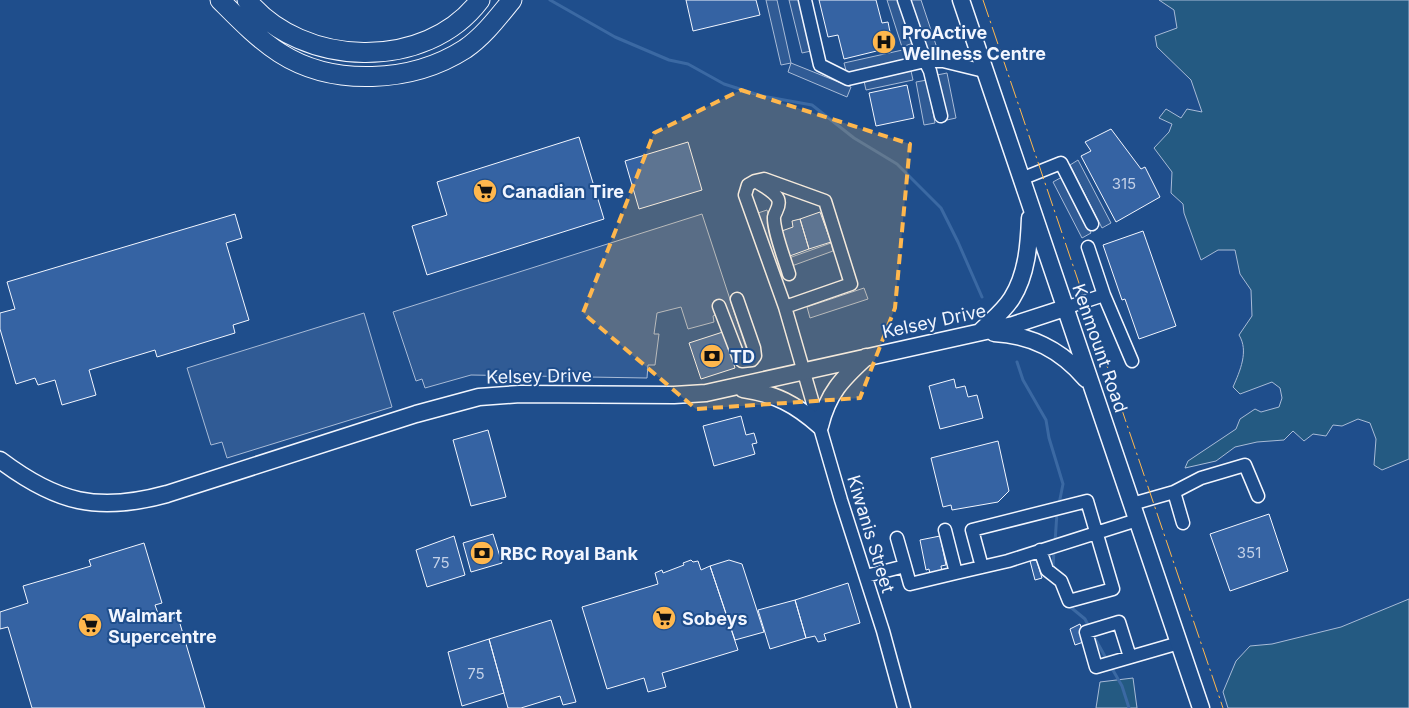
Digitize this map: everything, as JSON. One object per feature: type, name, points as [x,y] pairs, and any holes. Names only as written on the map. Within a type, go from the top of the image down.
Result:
[{"type":"highway","points":[[220,0],[253,33],[281,54],[330,74],[364,76],[398,74],[431,65],[465,49],[492,25],[512,0]]},
{"type":"highway","points":[[247,0],[253,8],[283,31],[319,47],[354,52],[390,51],[423,42],[453,26],[480,0]]},
{"type":"main road","name":"Kenmount Road","points":[[961,0],[1201,708]]},
{"type":"main road","points":[[980,332],[1000,313],[1020,282],[1029,241],[1031,208]]},
{"type":"main road","name":"Kelsey Drive","points":[[0,460],[19,474],[57,493],[82,501],[118,504],[167,494],[416,414],[479,397],[520,394],[690,394],[736,388],[1013,324],[1065,308]]},
{"type":"main road","points":[[980,332],[1014,334],[1048,347],[1074,365],[1091,385]]},
{"type":"main road","points":[[736,388],[764,392],[784,399],[802,410],[820,426],[825,407],[834,390],[847,374],[866,357]]},
{"type":"street","points":[[805,0],[820,65],[848,79],[925,61],[943,61],[984,71]]},
{"type":"street","points":[[904,0],[930,72],[941,116]]},
{"type":"street","points":[[1021,179],[1061,163],[1092,224]]},
{"type":"street","points":[[755,181],[764,179],[825,201],[851,284],[785,307]]},
{"type":"street","points":[[755,181],[769,190],[778,199],[779,205],[774,220],[777,236],[790,274]]},
{"type":"street","name":"Kiwanis Street","points":[[755,181],[748,185],[745,195],[785,307],[883,631],[904,708]]},
{"type":"street","points":[[1088,247],[1104,295],[1132,361]]},
{"type":"street","points":[[1065,308],[1104,295]]},
{"type":"street","points":[[719,306],[739,358],[742,361],[752,360],[755,356],[754,348],[737,300]]},
{"type":"street","points":[[897,538],[910,584],[1008,561],[1097,532],[1201,478],[1245,465],[1258,496]]},
{"type":"street","points":[[1174,492],[1183,523]]},
{"type":"street","points":[[982,567],[972,530],[1087,501],[1113,589],[1069,601],[1061,581],[1047,570],[1040,550]]},
{"type":"street","points":[[945,530],[956,573]]},
{"type":"street","points":[[866,576],[905,566]]},
{"type":"street","points":[[1130,657],[1179,642]]},
{"type":"highlighted area","points":[[741,90],[910,144],[895,308],[860,398],[696,409],[583,313],[654,133]]},
{"type":"shaded area","points":[[766,0],[777,0],[791,63],[781,65]]},
{"type":"shaded area","points":[[789,0],[799,0],[811,51],[802,53]]},
{"type":"shaded area","points":[[887,0],[899,0],[913,43],[902,47]]},
{"type":"shaded area","points":[[910,0],[921,0],[937,48],[927,51]]},
{"type":"shaded area","points":[[1159,0],[1409,0],[1409,459],[1382,470],[1374,465],[1376,439],[1370,423],[1358,419],[1342,426],[1333,425],[1326,436],[1313,434],[1304,441],[1293,431],[1284,440],[1257,442],[1235,447],[1216,461],[1185,468],[1188,461],[1236,429],[1240,419],[1255,409],[1261,412],[1279,407],[1282,398],[1280,388],[1272,382],[1240,394],[1233,387],[1241,368],[1243,354],[1242,341],[1239,335],[1252,316],[1251,290],[1240,274],[1235,250],[1218,250],[1201,260],[1184,213],[1183,204],[1171,193],[1172,172],[1154,148],[1169,132],[1172,124],[1159,118],[1166,109],[1181,118],[1187,109],[1202,112],[1191,80],[1157,47],[1155,36],[1177,28],[1174,10]]},
{"type":"shaded area","points":[[907,49],[910,59],[847,74],[844,63]]},
{"type":"shaded area","points":[[791,63],[851,87],[847,97],[788,72]]},
{"type":"shaded area","points":[[911,71],[913,80],[866,90],[864,81]]},
{"type":"shaded area","points":[[947,73],[956,118],[947,120],[937,75]]},
{"type":"shaded area","points":[[927,80],[935,123],[924,125],[916,82]]},
{"type":"shaded area","points":[[1078,160],[1111,223],[1102,228],[1070,165]]},
{"type":"shaded area","points":[[1062,177],[1091,233],[1082,238],[1053,182]]},
{"type":"shaded area","points":[[767,210],[783,262],[774,265],[758,213]]},
{"type":"shaded area","points":[[702,214],[747,351],[742,352],[727,310],[713,316],[714,322],[688,329],[681,307],[657,313],[654,334],[659,334],[655,365],[648,365],[647,378],[471,375],[425,388],[422,379],[416,381],[393,312]]},
{"type":"shaded area","points":[[831,243],[833,251],[789,267],[786,259]]},
{"type":"shaded area","points":[[864,288],[868,299],[810,318],[807,307]]},
{"type":"shaded area","points":[[364,313],[392,407],[227,458],[222,442],[211,445],[187,368]]},
{"type":"shaded area","points":[[1409,599],[1409,708],[1228,708],[1223,692],[1236,661],[1250,646],[1272,644],[1341,627]]},
{"type":"shaded area","points":[[1133,678],[1137,708],[1096,708],[1100,682]]},
{"type":"building","points":[[686,0],[756,0],[760,15],[693,31]]},
{"type":"building","points":[[819,0],[876,0],[882,23],[888,22],[893,47],[844,59],[838,35],[828,37]]},
{"type":"building","points":[[907,85],[914,118],[876,126],[869,93]]},
{"type":"building","points":[[1111,129],[1141,169],[1145,167],[1160,197],[1116,222],[1081,156],[1091,151],[1085,142]]},
{"type":"building","points":[[579,137],[604,219],[427,275],[412,226],[447,215],[437,182]]},
{"type":"building","points":[[688,142],[702,190],[639,209],[625,161]]},
{"type":"building","points":[[820,212],[831,242],[809,249],[800,219]]},
{"type":"building","points":[[235,214],[242,238],[226,243],[249,320],[233,325],[235,333],[157,357],[155,350],[89,370],[96,395],[62,405],[55,380],[38,385],[35,378],[16,384],[0,329],[0,313],[15,309],[7,282]]},
{"type":"building","points":[[800,219],[809,249],[787,257],[779,232],[793,227],[792,221]]},
{"type":"building","points":[[1143,231],[1176,326],[1139,339],[1125,299],[1122,300],[1103,245]]},
{"type":"building","name":"TD","points":[[732,329],[726,339],[735,368],[701,379],[689,343]]},
{"type":"building","points":[[954,379],[956,388],[965,386],[968,397],[977,395],[983,418],[940,429],[929,386]]},
{"type":"building","points":[[741,416],[746,435],[754,433],[757,443],[752,444],[755,454],[714,466],[703,426]]},
{"type":"building","points":[[488,430],[506,497],[471,506],[453,440]]},
{"type":"building","points":[[998,441],[1009,491],[998,502],[952,510],[951,505],[943,507],[931,458]]},
{"type":"building","points":[[1269,514],[1288,571],[1230,591],[1210,534]]},
{"type":"building","name":"RBC Royal Bank","points":[[493,534],[502,563],[471,572],[463,543]]},
{"type":"building","points":[[454,536],[465,575],[427,587],[416,550]]},
{"type":"building","points":[[940,536],[946,565],[941,566],[942,572],[930,574],[929,569],[926,570],[920,540]]},
{"type":"building","name":"Walmart Supercentre","points":[[144,543],[162,603],[155,605],[161,622],[178,617],[205,708],[32,708],[8,627],[0,629],[0,612],[28,603],[23,586],[91,566],[89,560]]},
{"type":"building","points":[[1036,558],[1042,578],[1035,580],[1030,561]]},
{"type":"building","points":[[691,560],[693,562],[698,561],[701,570],[710,566],[738,650],[662,673],[666,687],[648,692],[644,678],[607,689],[582,607],[658,584],[655,573],[662,570],[663,573],[684,565],[683,563]]},
{"type":"building","points":[[729,560],[742,564],[764,632],[735,640],[710,566]]},
{"type":"building","points":[[848,583],[860,623],[824,634],[826,640],[818,642],[815,636],[806,638],[795,600]]},
{"type":"building","points":[[795,600],[806,638],[770,649],[758,610]]},
{"type":"building","points":[[551,620],[576,702],[563,705],[560,696],[521,708],[508,708],[489,639]]},
{"type":"building","points":[[1080,624],[1086,641],[1075,645],[1070,629]]},
{"type":"building","points":[[489,639],[504,693],[462,706],[448,652]]},
{"type":"waterway","points":[[550,0],[615,37],[669,60],[688,64],[724,84],[762,96],[812,105],[854,138],[897,164],[941,208],[982,297]]},
{"type":"waterway","points":[[1017,362],[1023,380],[1046,420],[1049,438],[1063,484],[1059,504]]},
{"type":"waterway","points":[[1055,542],[1057,513]]},
{"type":"waterway","points":[[1053,569],[1054,550]]},
{"type":"waterway","points":[[1068,605],[1085,619],[1089,627]]},
{"type":"waterway","points":[[1092,633],[1107,660]]},
{"type":"waterway","points":[[1110,665],[1122,686],[1129,708]]},
{"type":"power","points":[[983,0],[1223,708]]},
{"type":"place","name":"ProActive Wellness Centre","points":[[884,42]]},
{"type":"place","name":"Canadian Tire","points":[[485,191]]},
{"type":"place","name":"TD","points":[[712,356]]},
{"type":"place","name":"RBC Royal Bank","points":[[482,553]]},
{"type":"place","name":"Sobeys","points":[[664,618]]},
{"type":"place","name":"Walmart Supercentre","points":[[90,625]]}]
